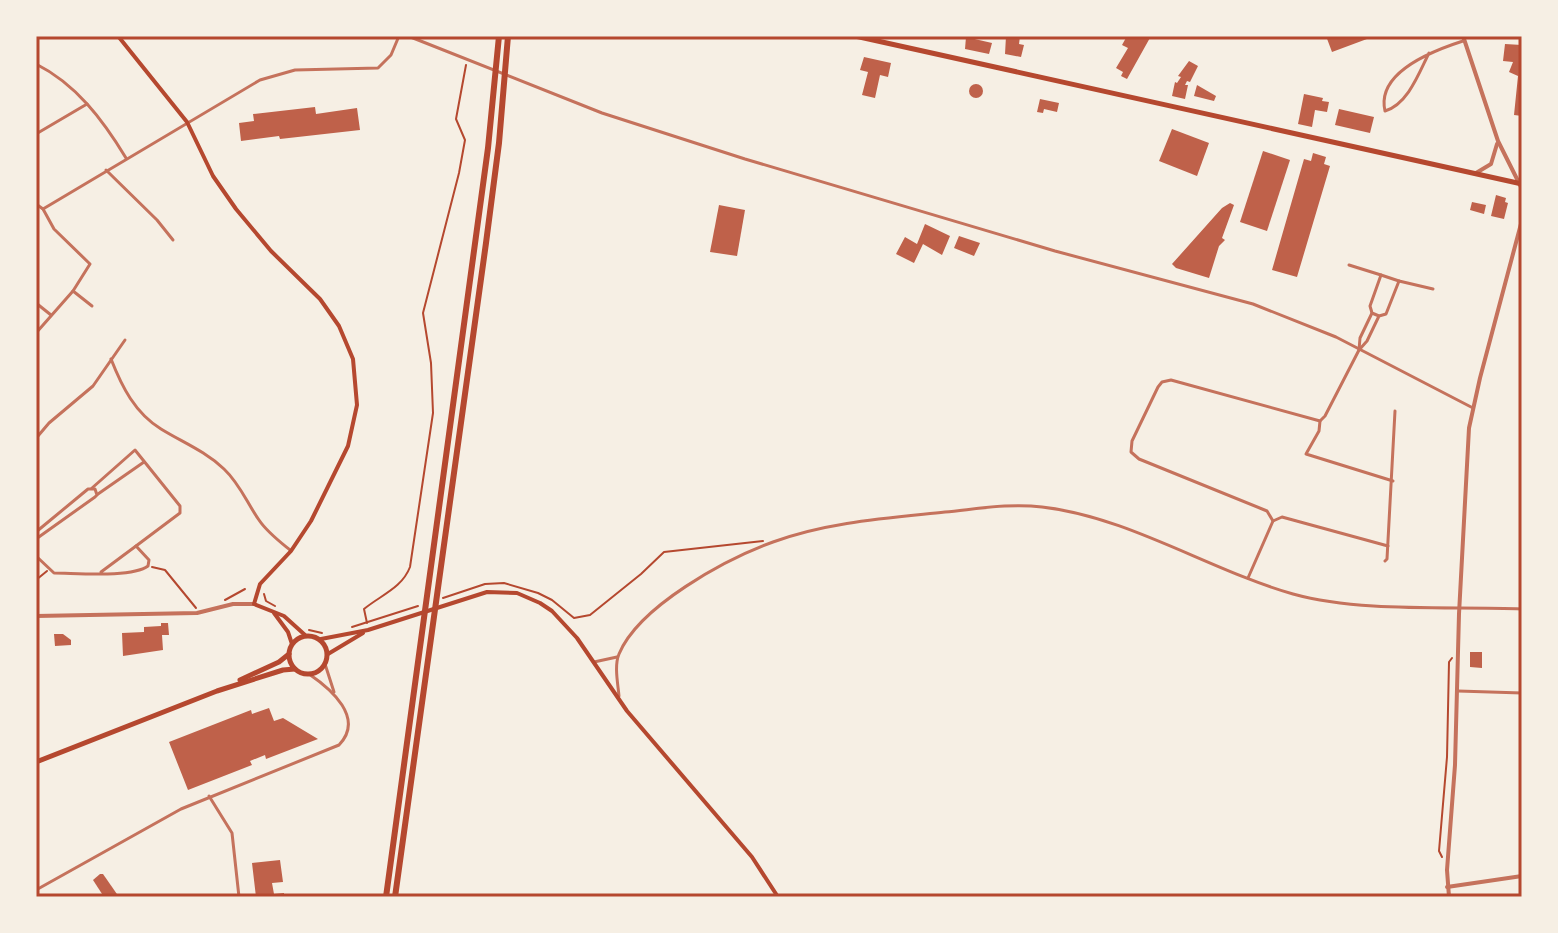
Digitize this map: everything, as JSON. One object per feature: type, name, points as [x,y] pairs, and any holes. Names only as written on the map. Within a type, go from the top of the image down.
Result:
[{"type":"highway","points":[[386,897],[486,163],[499,36]]},
{"type":"highway","points":[[395,897],[486,243],[508,36]]},
{"type":"main road","points":[[118,36],[187,122],[225,194],[271,251],[320,299],[339,326],[353,359],[357,405],[348,446],[325,497],[291,551],[265,576],[254,604],[284,616],[305,635],[321,639],[368,630]]},
{"type":"main road","points":[[855,36],[1521,185]]},
{"type":"main road","points":[[328,654],[400,615],[473,592],[517,593],[540,603],[565,623],[619,700],[752,857],[778,897]]},
{"type":"main road","points":[[36,762],[217,691],[279,662],[289,654],[292,644],[288,632],[273,611]]},
{"type":"main road","points":[[292,644],[305,635]]},
{"type":"main road","points":[[217,691],[283,670],[295,669],[309,674],[319,671],[328,654],[321,639]]},
{"type":"main road","points":[[289,654],[295,669]]},
{"type":"street","points":[[43,209],[260,80],[306,69],[378,68],[386,63],[399,36]]},
{"type":"street","points":[[408,36],[602,113],[816,182],[1055,251],[1208,290],[1290,317],[1336,337],[1473,408]]},
{"type":"street","points":[[1429,53],[1405,96],[1395,108],[1385,111],[1383,103],[1394,81],[1414,60],[1461,38],[1498,141],[1521,185]]},
{"type":"street","points":[[36,64],[71,87],[106,125],[127,158]]},
{"type":"street","points":[[36,134],[87,104]]},
{"type":"street","points":[[1474,173],[1491,164],[1498,141]]},
{"type":"street","points":[[106,170],[173,240]]},
{"type":"street","points":[[36,204],[43,209],[54,229],[90,264],[73,291],[36,333]]},
{"type":"street","points":[[1449,897],[1447,887],[1468,439],[1473,408],[1522,220]]},
{"type":"street","points":[[1516,242],[1522,230]]},
{"type":"street","points":[[1349,265],[1433,289]]},
{"type":"street","points":[[1359,350],[1360,338],[1372,313],[1370,306],[1381,275]]},
{"type":"street","points":[[1372,313],[1379,316],[1386,314],[1399,281]]},
{"type":"street","points":[[73,291],[92,306]]},
{"type":"street","points":[[36,303],[51,315]]},
{"type":"street","points":[[1379,316],[1320,421],[1319,431],[1306,454],[1393,481]]},
{"type":"street","points":[[36,434],[38,436],[93,386],[125,340]]},
{"type":"street","points":[[111,359],[127,395],[143,414],[158,427],[223,467],[243,491],[261,524],[291,551]]},
{"type":"street","points":[[1273,521],[1267,511],[1139,459],[1131,452],[1132,441],[1158,387],[1162,382],[1171,380],[1320,421]]},
{"type":"street","points":[[1385,561],[1393,481],[1395,411]]},
{"type":"street","points":[[36,532],[135,450],[181,511],[101,572]]},
{"type":"street","points":[[36,539],[145,463]]},
{"type":"street","points":[[117,465],[126,475]]},
{"type":"street","points":[[92,488],[97,495]]},
{"type":"street","points":[[619,700],[617,657],[639,625],[713,570],[765,545],[845,525],[997,507],[1043,507],[1094,518],[1296,595],[1368,605],[1522,609]]},
{"type":"street","points":[[1248,578],[1273,521],[1282,517],[1388,546]]},
{"type":"street","points":[[36,556],[54,573],[138,572],[148,566],[147,556],[136,546]]},
{"type":"street","points":[[36,616],[197,613],[233,604],[254,604]]},
{"type":"street","points":[[593,662],[617,657]]},
{"type":"street","points":[[36,890],[209,796],[339,745],[345,739],[349,724],[325,664]]},
{"type":"street","points":[[309,674],[334,692]]},
{"type":"street","points":[[1457,691],[1522,693]]},
{"type":"street","points":[[209,796],[232,833],[239,897]]},
{"type":"street","points":[[1447,887],[1522,876]]},
{"type":"path","points":[[400,615],[367,623],[363,611],[398,585],[410,567],[433,413],[431,363],[423,313],[447,228],[465,140],[456,119],[467,60]]},
{"type":"path","points":[[473,592],[485,584],[504,583],[521,587],[552,600],[574,618],[580,619],[590,615],[664,552],[761,539],[765,545]]},
{"type":"path","points":[[148,566],[165,570],[195,608],[206,607]]},
{"type":"path","points":[[36,580],[48,570]]},
{"type":"path","points":[[224,601],[245,589]]},
{"type":"path","points":[[1444,860],[1439,851],[1447,757],[1449,664],[1458,651]]},
{"type":"building","points":[[1006,36],[1020,36],[1019,44],[1024,45],[1021,57],[1005,54]]},
{"type":"building","points":[[1127,36],[1151,36],[1127,79],[1116,68],[1128,48],[1122,45]]},
{"type":"building","points":[[1326,36],[1375,36],[1332,52]]},
{"type":"building","points":[[966,37],[992,43],[989,54],[965,49]]},
{"type":"building","points":[[1505,44],[1522,45],[1522,116],[1514,115],[1518,76],[1509,72],[1513,62],[1503,61]]},
{"type":"building","points":[[864,57],[891,63],[888,77],[880,75],[875,98],[862,95],[868,72],[860,70]]},
{"type":"building","points":[[1189,61],[1198,66],[1190,82],[1187,81],[1185,85],[1188,85],[1185,99],[1172,96],[1175,82]]},
{"type":"building","points":[[976,84],[983,91],[976,98],[969,91]]},
{"type":"building","points":[[1197,85],[1216,96],[1214,101],[1194,96]]},
{"type":"building","points":[[1304,94],[1329,102],[1327,112],[1315,110],[1312,127],[1298,124]]},
{"type":"building","points":[[1040,99],[1059,103],[1057,112],[1044,109],[1043,113],[1037,112]]},
{"type":"building","points":[[315,107],[316,114],[357,108],[360,130],[241,141],[239,123],[254,121],[253,114]]},
{"type":"building","points":[[1339,109],[1374,117],[1370,133],[1335,125]]},
{"type":"building","points":[[1172,129],[1209,143],[1197,176],[1159,161]]},
{"type":"building","points":[[1263,151],[1290,160],[1267,231],[1240,222]]},
{"type":"building","points":[[1313,153],[1326,157],[1324,164],[1330,166],[1297,277],[1272,270],[1304,159],[1311,161]]},
{"type":"building","points":[[1496,195],[1506,198],[1505,202],[1508,203],[1504,219],[1491,216]]},
{"type":"building","points":[[1472,202],[1486,205],[1484,214],[1470,210]]},
{"type":"building","points":[[1230,203],[1234,205],[1222,238],[1225,240],[1219,246],[1209,278],[1176,268],[1172,264]]},
{"type":"building","points":[[719,205],[745,210],[737,256],[710,252]]},
{"type":"building","points":[[925,224],[950,236],[942,255],[923,244],[914,263],[896,254],[905,237],[917,244]]},
{"type":"building","points":[[959,236],[980,243],[974,256],[954,248]]},
{"type":"building","points":[[161,623],[168,623],[169,635],[162,635],[163,650],[123,656],[122,633],[144,632],[144,627],[161,626]]},
{"type":"building","points":[[54,634],[63,634],[71,640],[71,645],[55,646]]},
{"type":"building","points":[[1470,652],[1482,652],[1482,668],[1470,667]]},
{"type":"building","points":[[269,708],[274,721],[283,718],[318,739],[266,759],[265,755],[250,761],[252,765],[188,790],[169,742],[251,710],[252,714]]},
{"type":"building","points":[[280,860],[283,882],[272,883],[274,894],[284,893],[284,897],[256,897],[252,863]]},
{"type":"building","points":[[100,874],[119,897],[104,897],[93,880]]}]
